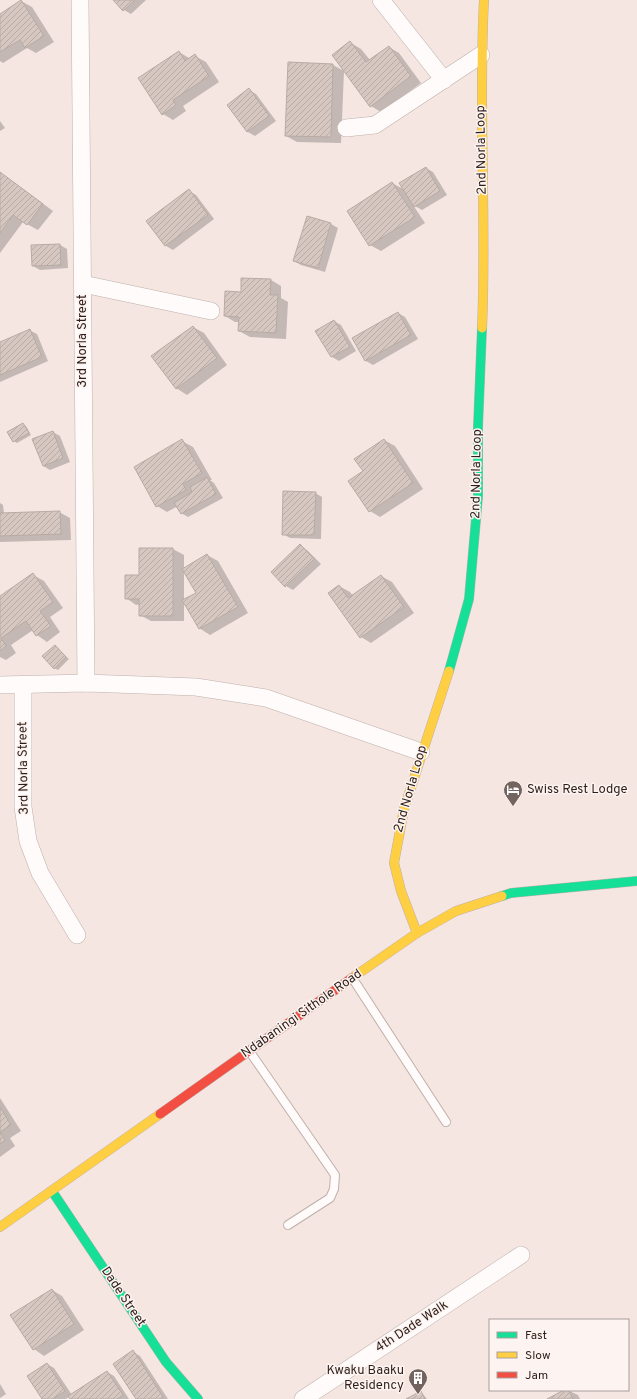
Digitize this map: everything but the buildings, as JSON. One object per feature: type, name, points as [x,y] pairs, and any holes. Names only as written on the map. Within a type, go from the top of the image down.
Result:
[{"type":"street","name":"3rd Norla Street","points":[[80,0],[86,683]]},
{"type":"street","points":[[381,0],[444,80]]},
{"type":"street","name":"2nd Norla Loop","points":[[417,933],[401,892],[394,862],[404,809],[421,752],[456,649],[469,598],[478,496],[478,427],[484,285],[481,55],[484,0]]},
{"type":"street","points":[[346,128],[375,124],[481,55]]},
{"type":"street","points":[[83,284],[211,311]]},
{"type":"street","points":[[0,685],[86,683],[196,687],[266,698],[421,752]]},
{"type":"street","name":"3rd Norla Street","points":[[22,685],[23,807],[28,841],[40,873],[76,935]]},
{"type":"street","name":"Ndabaningi Sithole Road","points":[[0,1227],[417,933],[456,911],[511,893],[637,881]]},
{"type":"street","name":"Dade Street","points":[[52,1191],[166,1362],[198,1399]]},
{"type":"street","name":"4th Dade Walk","points":[[303,1399],[521,1256]]},
{"type":"lane","points":[[353,978],[446,1122]]},
{"type":"lane","points":[[249,1051],[335,1175],[334,1189],[330,1198],[288,1225]]},
{"type":"traffic: fast","points":[[449,671],[469,599],[478,496],[478,427],[482,328]]},
{"type":"traffic: fast","points":[[502,896],[511,893],[637,881]]},
{"type":"traffic: fast","points":[[52,1191],[166,1362],[198,1399]]},
{"type":"traffic: slow","points":[[482,328],[484,246],[482,41],[484,0]]},
{"type":"traffic: slow","points":[[417,933],[401,891],[394,863],[404,809],[449,671]]},
{"type":"traffic: slow","points":[[352,978],[417,933],[456,911],[502,896]]},
{"type":"traffic: slow","points":[[0,1227],[160,1114]]},
{"type":"traffic: jam","points":[[160,1114],[352,978]]},
{"type":"place","name":"Swiss Rest Lodge","points":[[513,807]]},
{"type":"place","name":"Kwaku Baaku Residency","points":[[418,1395]]}]
